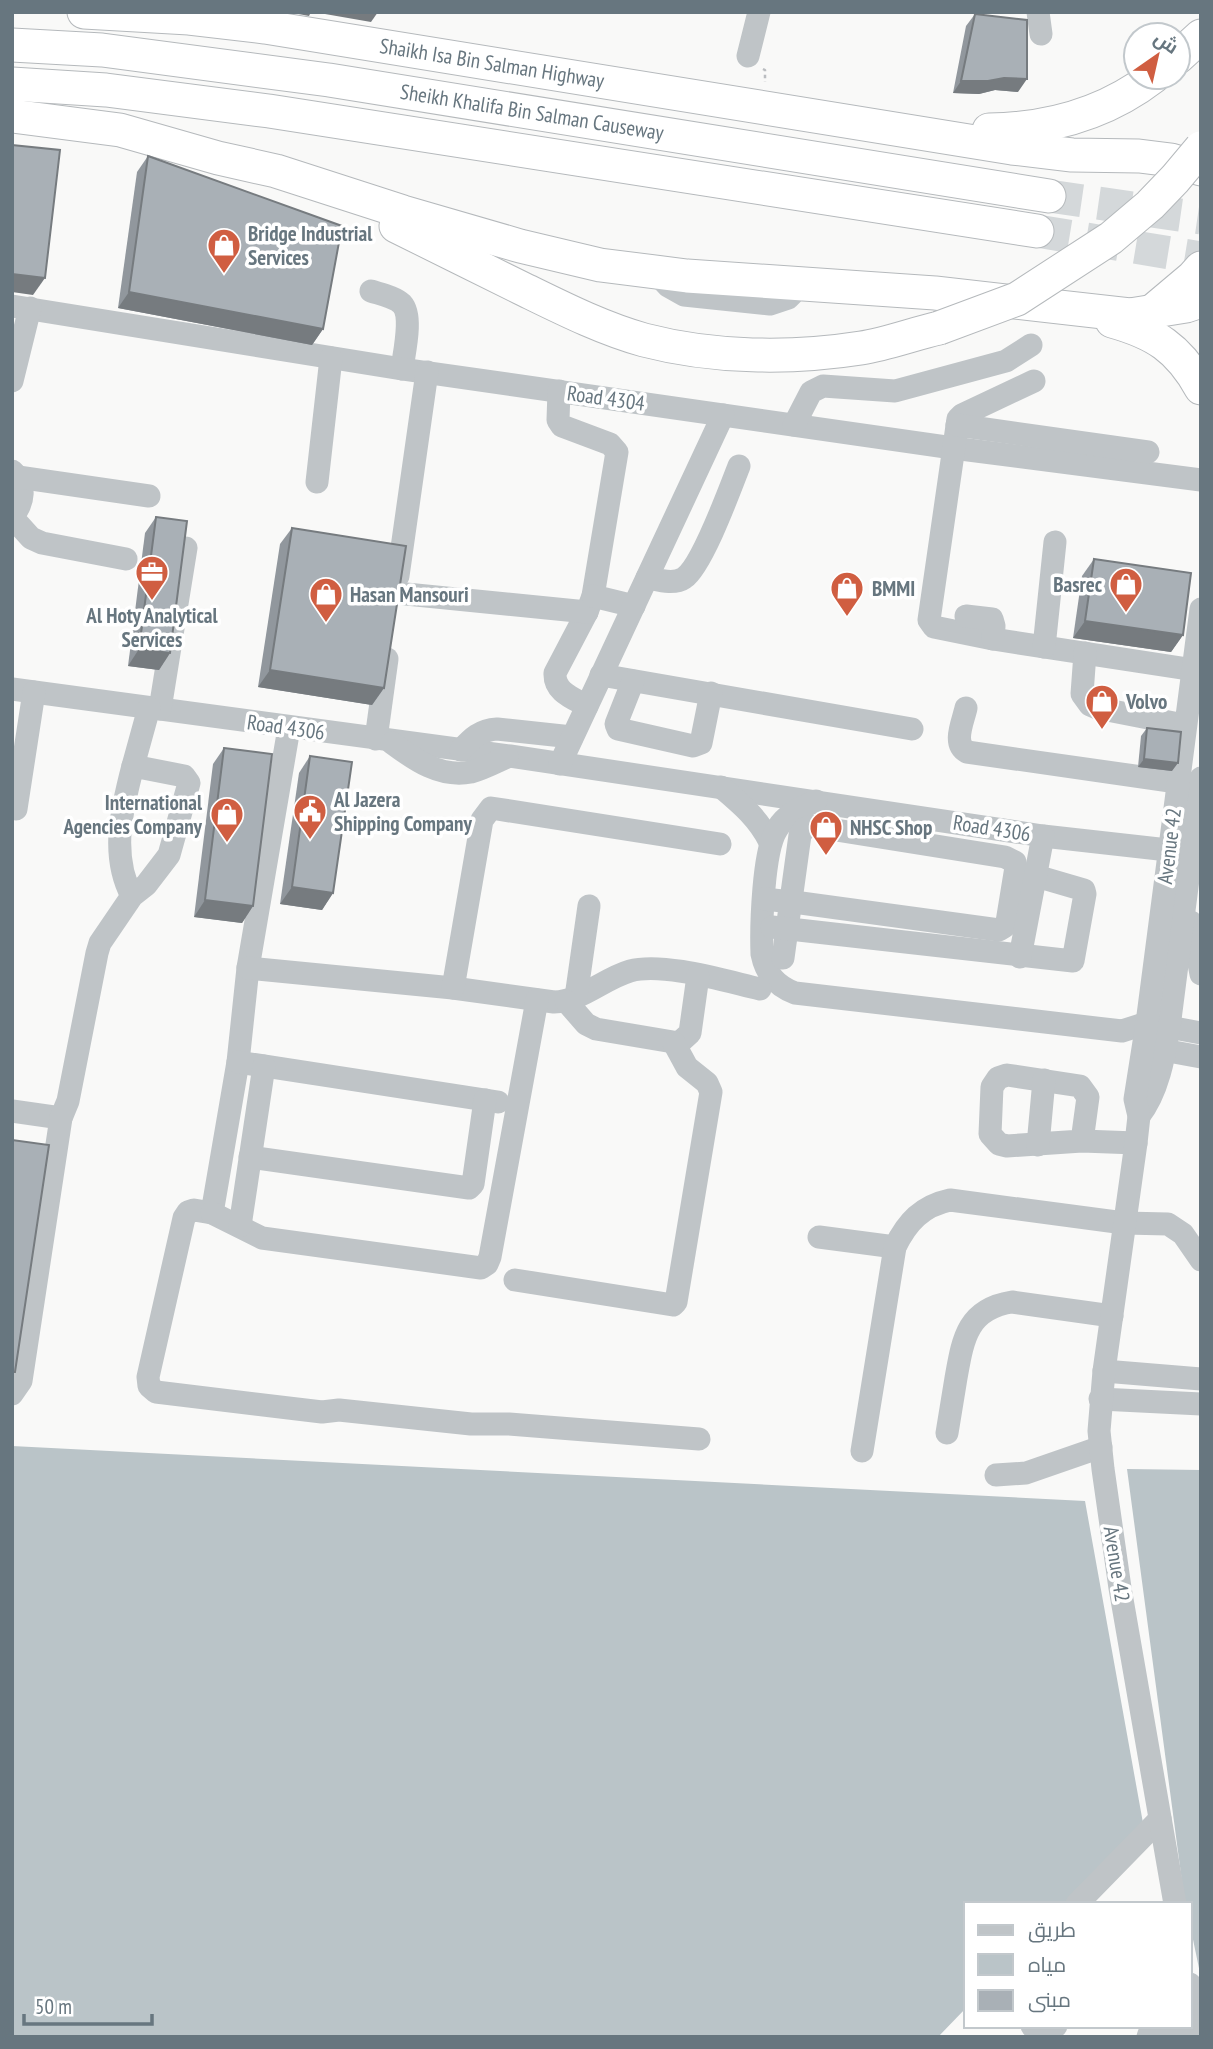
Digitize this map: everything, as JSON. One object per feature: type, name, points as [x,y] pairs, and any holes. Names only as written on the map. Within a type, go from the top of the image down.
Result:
[{"type":"highway","name":"Shaikh Isa Bin Salman Highway","points":[[84,12],[189,18],[265,27],[898,129]]},
{"type":"highway","name":"Sheikh Khalifa Bin Salman Causeway","points":[[12,45],[102,50],[329,80],[1049,196]]},
{"type":"highway","name":"Sheikh Khalifa Bin Salman Causeway","points":[[12,84],[106,90],[269,111],[1037,231]]},
{"type":"highway","points":[[898,129],[1027,129],[1064,122],[1099,109],[1134,91]]},
{"type":"highway","points":[[12,116],[120,130],[218,158],[334,198],[391,223],[565,310],[643,340],[730,354],[777,355],[862,348],[939,328],[1017,299],[1111,238],[1158,196],[1201,148]]},
{"type":"highway","points":[[898,129],[1072,155],[1139,156],[1186,165],[1201,187]]},
{"type":"highway","points":[[218,158],[276,171],[532,250],[600,265],[655,272],[935,293],[1130,315],[1201,301]]},
{"type":"highway","points":[[1151,312],[1201,268]]},
{"type":"highway","points":[[1062,308],[1140,329],[1160,340],[1191,371],[1201,388]]},
{"type":"street","points":[[748,57],[759,12]]},
{"type":"street","points":[[371,291],[398,301],[405,309],[408,321],[402,369]]},
{"type":"street","points":[[12,381],[21,307]]},
{"type":"street","name":"Road 4304","points":[[21,307],[402,369],[794,425],[955,437],[1201,480]]},
{"type":"street","points":[[794,425],[811,392],[823,386],[895,391],[1006,361],[1031,345]]},
{"type":"street","points":[[317,482],[331,358]]},
{"type":"street","points":[[427,372],[391,625],[383,740],[419,763],[452,773],[471,772],[510,756]]},
{"type":"street","points":[[520,386],[541,379],[563,378],[584,381],[622,400]]},
{"type":"street","points":[[1034,381],[961,415],[955,437],[929,620],[934,627],[958,623],[993,639],[1196,670]]},
{"type":"street","points":[[559,391],[558,420],[562,426],[610,444],[617,452],[590,604],[557,668],[554,680],[560,689],[587,706]]},
{"type":"street","points":[[560,764],[723,415]]},
{"type":"street","points":[[955,437],[1148,452]]},
{"type":"street","points":[[647,578],[675,582],[684,578],[692,569],[705,546],[739,466]]},
{"type":"street","points":[[15,474],[149,496]]},
{"type":"street","points":[[15,474],[22,487],[23,498],[12,517],[31,538],[42,543],[126,559]]},
{"type":"street","points":[[668,532],[705,546]]},
{"type":"street","points":[[1044,647],[1055,542]]},
{"type":"street","points":[[132,896],[121,870],[124,802],[133,765],[155,709],[186,548]]},
{"type":"street","points":[[396,593],[634,606]]},
{"type":"street","name":"Avenue 42","points":[[1175,1902],[1120,1588],[1101,1447],[1100,1399],[1139,1116],[1149,1104],[1168,850],[1184,724],[1196,670],[1201,609]]},
{"type":"street","points":[[1085,653],[1082,694],[1090,705],[1184,724]]},
{"type":"street","points":[[601,675],[912,729]]},
{"type":"street","points":[[633,681],[616,724],[618,729],[693,746],[701,743],[711,693]]},
{"type":"street","points":[[16,808],[23,690]]},
{"type":"street","name":"Road 4306","points":[[23,690],[510,756],[1044,836],[1168,850]]},
{"type":"street","points":[[966,708],[959,742],[960,748],[967,752],[1177,782]]},
{"type":"street","points":[[212,1213],[238,1062],[248,968],[289,728]]},
{"type":"street","points":[[461,750],[478,734],[487,730],[572,737]]},
{"type":"street","points":[[12,1394],[21,1381],[61,1118],[68,1101],[97,953],[100,943],[132,896],[146,885],[169,855],[188,783],[184,776],[133,765]]},
{"type":"street","name":"Avenue 42","points":[[1156,1036],[1196,850],[1201,778]]},
{"type":"street","points":[[721,787],[761,824],[770,842]]},
{"type":"street","points":[[767,985],[762,954],[762,926],[770,842],[786,818],[797,810],[823,802],[820,827]]},
{"type":"street","points":[[453,988],[482,820],[491,808],[720,844]]},
{"type":"street","points":[[764,899],[791,902],[999,930],[1006,924],[1016,867],[1012,859],[820,827],[803,829],[800,835],[791,902],[783,958]]},
{"type":"street","points":[[1020,957],[1044,836]]},
{"type":"street","points":[[762,926],[1068,962],[1076,957],[1084,890],[1036,876]]},
{"type":"street","points":[[1187,896],[1201,974]]},
{"type":"street","points":[[589,906],[571,1000],[586,1024],[596,1029],[674,1044],[684,1041],[690,1033],[698,976]]},
{"type":"street","points":[[248,968],[537,999],[571,1000],[627,972],[645,968],[767,985],[795,993],[1156,1036],[1201,1033]]},
{"type":"street","points":[[537,999],[487,1264],[481,1268],[262,1238],[212,1213],[194,1210],[188,1212],[184,1218],[148,1377],[149,1386],[156,1392],[310,1410],[339,1410],[471,1424],[509,1424],[699,1438]]},
{"type":"street","points":[[1156,1036],[1201,1057]]},
{"type":"street","points":[[515,1280],[673,1305],[676,1302],[711,1092],[700,1076],[687,1068],[674,1044]]},
{"type":"street","points":[[238,1062],[517,1105]]},
{"type":"street","points":[[240,1226],[264,1066]]},
{"type":"street","points":[[1082,1141],[1088,1097],[1076,1084],[1007,1075],[998,1078],[992,1087],[990,1134],[994,1140],[1007,1146],[1082,1141],[1136,1143]]},
{"type":"street","points":[[1038,1145],[1044,1080]]},
{"type":"street","points":[[250,1157],[469,1188],[473,1184],[485,1100]]},
{"type":"street","points":[[12,1111],[61,1118]]},
{"type":"street","points":[[862,1451],[895,1247],[913,1219],[937,1203],[950,1200],[1124,1223],[1147,1222],[1174,1226],[1184,1234],[1201,1260]]},
{"type":"street","points":[[818,1237],[895,1247]]},
{"type":"street","points":[[947,1433],[966,1334],[983,1312],[996,1304],[1012,1302],[1112,1316]]},
{"type":"street","points":[[1104,1371],[1201,1379]]},
{"type":"street","points":[[1100,1399],[1201,1404]]},
{"type":"street","points":[[996,1475],[1026,1473],[1101,1447]]},
{"type":"street","points":[[1079,1902],[1160,1819]]},
{"type":"street","points":[[1192,1992],[1197,2013],[1201,2018]]},
{"type":"street","points":[[1034,2028],[1043,2035],[1053,2028]]},
{"type":"street","points":[[1148,2037],[1149,2034],[1184,2028]]},
{"type":"path","points":[[748,57],[765,71],[765,89]]},
{"type":"water","points":[[12,1446],[1085,1501],[1143,1823],[1068,1902],[964,1902],[964,2010],[938,2037],[12,2037]]},
{"type":"water","points":[[1127,1469],[1201,1470],[1201,1978],[1192,1935],[1192,1902],[1186,1902]]},
{"type":"building","points":[[975,14],[1027,20],[1027,79],[961,81]]},
{"type":"building","points":[[12,145],[60,150],[45,278],[12,274]]},
{"type":"building","name":"Bridge Industrial Services","points":[[148,156],[342,226],[323,329],[129,292]]},
{"type":"building","name":"Al Hoty Analytical Services","points":[[156,517],[187,521],[170,653],[139,649]]},
{"type":"building","name":"Hasan Mansouri","points":[[292,528],[406,546],[384,688],[270,670]]},
{"type":"building","name":"Basrec","points":[[1094,559],[1191,573],[1183,635],[1085,621]]},
{"type":"building","points":[[1147,728],[1181,732],[1178,763],[1144,759]]},
{"type":"building","name":"International Agencies Company","points":[[224,748],[272,754],[253,906],[205,900]]},
{"type":"building","name":"Al Jazera Shipping Company","points":[[310,756],[352,762],[333,893],[292,887]]},
{"type":"building","points":[[12,1140],[49,1145],[15,1372],[12,1372]]},
{"type":"tunnel","points":[[1049,196],[1201,218]]},
{"type":"tunnel","points":[[1037,231],[1201,258]]},
{"type":"place","name":"Bridge Industrial Services","points":[[224,275]]},
{"type":"place","name":"Al Hoty Analytical Services","points":[[152,602]]},
{"type":"place","name":"Basrec","points":[[1126,614]]},
{"type":"place","name":"BMMI","points":[[847,618]]},
{"type":"place","name":"Hasan Mansouri","points":[[326,624]]},
{"type":"place","name":"Volvo","points":[[1102,731]]},
{"type":"place","name":"Al Jazera Shipping Company","points":[[310,841]]},
{"type":"place","name":"International Agencies Company","points":[[227,844]]},
{"type":"place","name":"NHSC Shop","points":[[826,857]]}]
